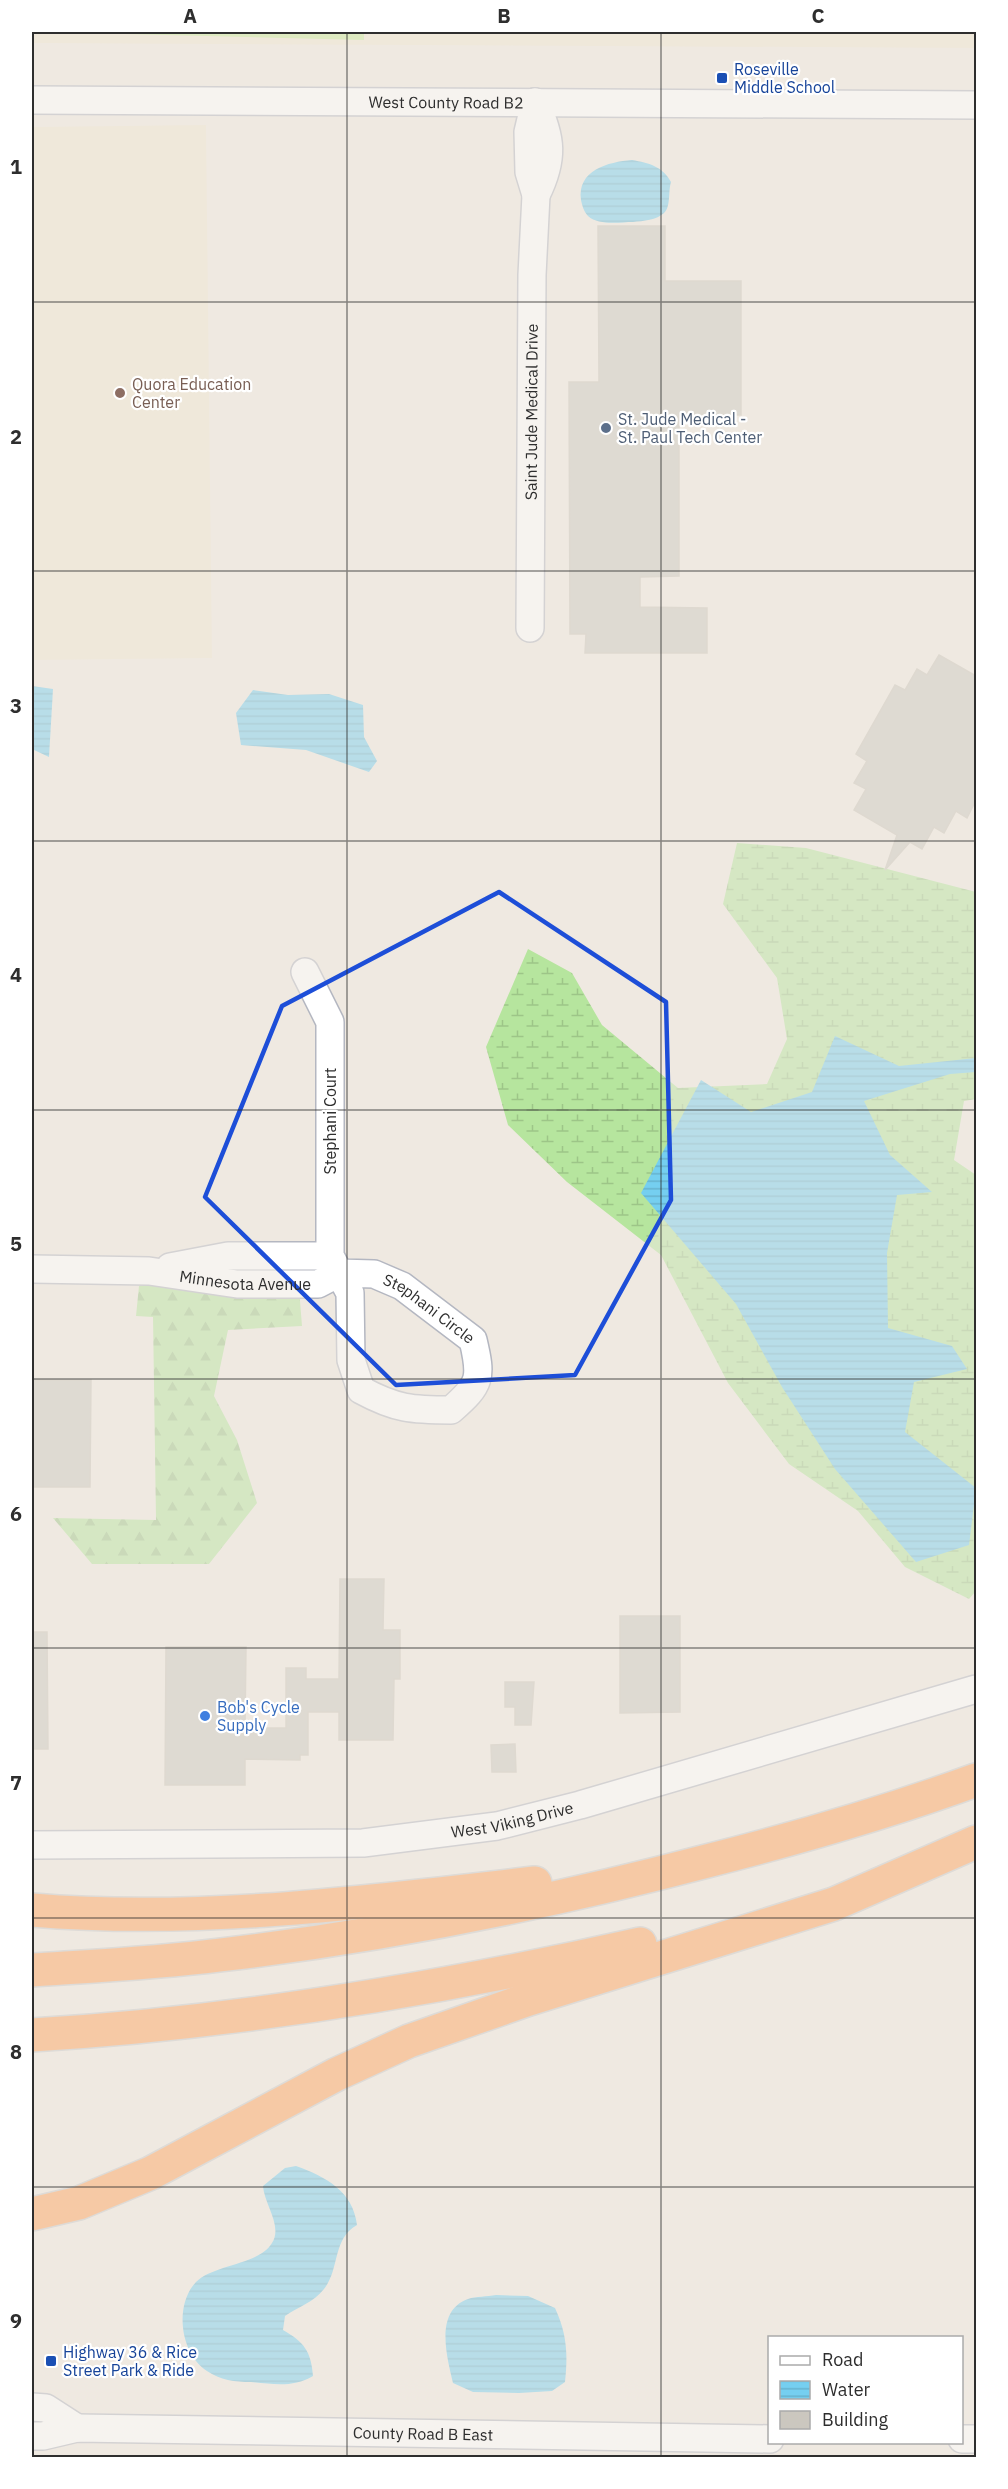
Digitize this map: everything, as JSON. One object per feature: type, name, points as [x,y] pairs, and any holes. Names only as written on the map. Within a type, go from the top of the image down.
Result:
[{"type":"highway","points":[[32,1970],[221,1955],[422,1925],[608,1887],[729,1856],[863,1818],[976,1780]]},
{"type":"highway","points":[[32,2035],[116,2030],[292,2010],[460,1983],[549,1965],[645,1943],[856,1881],[976,1840]]},
{"type":"highway","points":[[32,2214],[79,2203],[152,2173],[337,2074],[409,2041],[529,2000],[834,1904],[976,1840]]},
{"type":"highway","points":[[32,1910],[158,1915],[292,1910],[554,1881],[729,1856]]},
{"type":"street","name":"West County Road B2","points":[[32,100],[976,105]]},
{"type":"street","name":"Saint Jude Medical Drive","points":[[530,628],[532,275],[536,195],[529,172],[528,132],[535,102]]},
{"type":"street","name":"Stephani Court","points":[[305,972],[330,1022],[334,1264]]},
{"type":"street","name":"Stephani Circle","points":[[334,1264],[374,1274],[402,1286],[474,1340],[480,1370],[469,1394],[451,1410],[412,1410],[384,1402],[361,1390],[351,1360],[350,1293],[334,1264]]},
{"type":"street","name":"Minnesota Avenue","points":[[32,1269],[149,1271],[237,1284],[318,1284],[334,1264]]},
{"type":"street","name":"West Viking Drive","points":[[32,1845],[363,1843],[486,1827],[580,1805],[976,1689]]},
{"type":"street","points":[[32,2407],[46,2408],[77,2428]]},
{"type":"street","name":"County Road B East","points":[[32,2436],[43,2436],[77,2428],[768,2439]]},
{"type":"highlighted area","points":[[499,892],[666,1002],[671,1200],[575,1375],[396,1385],[205,1197],[282,1006]]},
{"type":"shaded area","points":[[32,32],[976,32],[976,48],[32,43]]},
{"type":"shaded area","name":"Quora Education Center","points":[[206,125],[212,658],[32,660],[32,127]]},
{"type":"green space","points":[[44,32],[364,32],[364,40]]},
{"type":"green space","points":[[737,843],[806,848],[976,892],[976,1099],[964,1101],[954,1160],[976,1175],[976,1591],[969,1599],[905,1567],[858,1511],[789,1464],[728,1383],[661,1255],[567,1182],[508,1125],[486,1047],[528,949],[572,973],[602,1025],[678,1088],[767,1084],[787,1039],[777,978],[723,904]]},
{"type":"green space","points":[[165,1280],[299,1288],[302,1326],[228,1330],[214,1396],[237,1440],[257,1503],[209,1564],[92,1564],[53,1518],[156,1520],[153,1317],[136,1316],[139,1286]]},
{"type":"water","points":[[632,160],[654,166],[664,172],[671,182],[666,210],[654,219],[633,222],[604,222],[588,216],[581,200],[584,181],[604,166]]},
{"type":"water","points":[[32,686],[53,689],[49,757],[32,749]]},
{"type":"water","points":[[253,690],[288,695],[329,694],[363,705],[364,737],[377,761],[369,772],[306,750],[241,745],[236,713]]},
{"type":"water","points":[[835,1036],[899,1066],[976,1058],[976,1072],[950,1074],[864,1101],[890,1155],[932,1192],[897,1195],[887,1253],[888,1328],[952,1346],[967,1369],[914,1382],[905,1432],[976,1488],[969,1545],[916,1562],[835,1469],[782,1387],[736,1304],[641,1193],[701,1080],[751,1112],[812,1092]]},
{"type":"water","points":[[296,2166],[318,2175],[344,2194],[350,2203],[357,2225],[344,2238],[324,2289],[311,2301],[285,2316],[283,2330],[305,2348],[313,2376],[298,2382],[283,2384],[239,2382],[222,2378],[207,2371],[191,2353],[183,2329],[185,2303],[196,2282],[204,2276],[257,2256],[272,2243],[275,2236],[274,2222],[263,2186],[285,2168]]},
{"type":"water","points":[[496,2295],[528,2296],[555,2308],[566,2344],[566,2362],[565,2382],[552,2391],[473,2392],[453,2383],[446,2348],[447,2324],[450,2314],[457,2305],[468,2299]]},
{"type":"building","name":"St. Jude Medical - St. Paul Tech Center","points":[[598,226],[665,226],[665,281],[741,281],[741,415],[679,415],[679,576],[640,577],[640,607],[707,608],[707,653],[585,653],[586,634],[570,634],[569,382],[599,382]]},
{"type":"building","points":[[939,655],[976,676],[976,800],[967,818],[956,811],[944,833],[934,827],[922,849],[910,842],[885,870],[897,835],[854,810],[866,789],[854,783],[867,761],[856,754],[895,685],[905,690],[917,669],[927,675]]},
{"type":"building","points":[[32,1380],[91,1380],[90,1487],[32,1487]]},
{"type":"building","points":[[340,1579],[384,1579],[383,1630],[400,1630],[400,1679],[394,1679],[393,1740],[339,1740],[339,1712],[308,1712],[308,1755],[300,1755],[300,1760],[245,1759],[245,1785],[165,1785],[166,1647],[246,1647],[245,1728],[286,1728],[286,1668],[306,1668],[306,1679],[339,1679]]},
{"type":"building","points":[[620,1616],[680,1616],[680,1712],[620,1713]]},
{"type":"building","points":[[32,1632],[47,1632],[48,1749],[32,1749]]},
{"type":"building","points":[[505,1682],[534,1682],[531,1725],[515,1725],[515,1707],[505,1707]]},
{"type":"building","points":[[515,1744],[516,1772],[492,1772],[491,1745]]},
{"type":"place","name":"Roseville Middle School","points":[[722,78]]},
{"type":"place","name":"Quora Education Center","points":[[120,393]]},
{"type":"place","name":"St. Jude Medical - St. Paul Tech Center","points":[[606,428]]},
{"type":"place","name":"Bob's Cycle Supply","points":[[205,1716]]},
{"type":"place","name":"Highway 36 & Rice Street Park & Ride","points":[[51,2361]]}]
